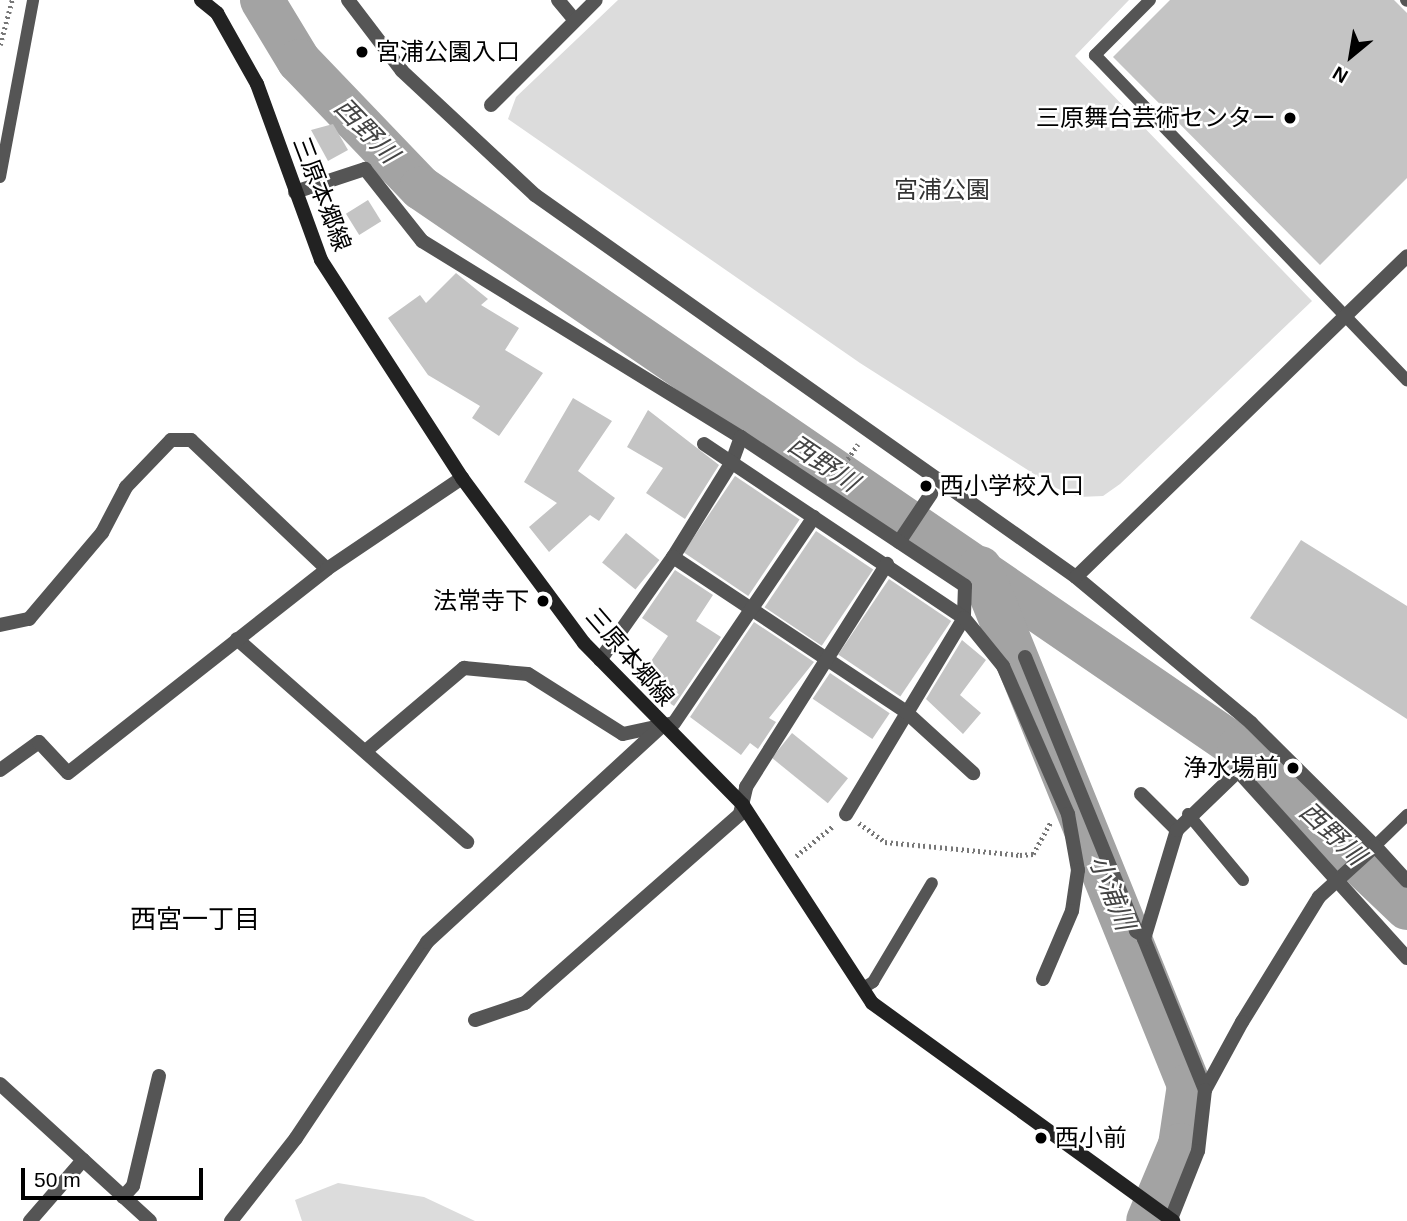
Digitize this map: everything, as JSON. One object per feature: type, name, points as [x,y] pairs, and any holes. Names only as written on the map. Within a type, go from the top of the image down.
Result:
[{"type":"main road","name":"三原本郷線","points":[[201,0],[217,13],[257,84],[321,260],[461,478],[600,660],[661,727],[743,805],[786,864],[863,988],[934,1052],[1171,1220]]},
{"type":"street","points":[[348,0],[402,71],[535,195],[1076,577],[1251,723],[1407,881]]},
{"type":"street","points":[[558,0],[575,20]]},
{"type":"street","points":[[492,105],[596,0]]},
{"type":"street","points":[[295,192],[365,169],[422,241],[741,437],[965,586],[964,618],[846,814]]},
{"type":"street","points":[[1076,577],[1407,256]]},
{"type":"street","points":[[600,660],[673,557],[732,463],[741,437]]},
{"type":"street","points":[[0,625],[29,619],[102,533],[126,487],[171,440],[191,440],[327,569]]},
{"type":"street","points":[[704,444],[964,618],[1003,666],[1064,803],[1078,870],[1072,911],[1043,979]]},
{"type":"street","points":[[0,770],[39,742],[68,773],[327,569],[461,478]]},
{"type":"street","points":[[899,542],[931,494]]},
{"type":"street","points":[[368,749],[464,668],[528,674],[623,734],[674,723],[748,609],[814,517]]},
{"type":"street","points":[[673,557],[906,712],[973,772]]},
{"type":"street","points":[[475,1020],[525,1003],[740,814],[746,787],[887,564]]},
{"type":"street","points":[[237,639],[345,737],[368,749],[467,842]]},
{"type":"street","points":[[1025,657],[1136,931],[1144,936],[1205,1090]]},
{"type":"street","points":[[231,1221],[296,1138],[427,942],[661,727]]},
{"type":"street","points":[[1144,936],[1177,830],[1188,814],[1238,771],[1407,958]]},
{"type":"street","points":[[1141,794],[1177,830]]},
{"type":"street","points":[[1171,1220],[1198,1151],[1205,1090],[1319,897],[1375,846]]},
{"type":"street","points":[[123,1196],[133,1186],[159,1076]]},
{"type":"street","points":[[0,1084],[150,1221]]},
{"type":"street","points":[[30,1221],[83,1160]]},
{"type":"lane","points":[[0,177],[33,0]]},
{"type":"lane","points":[[1150,0],[1095,55],[1344,318],[1407,380]]},
{"type":"lane","points":[[1188,814],[1244,880]]},
{"type":"lane","points":[[1375,846],[1407,815]]},
{"type":"lane","points":[[863,988],[873,982],[932,883]]},
{"type":"path","points":[[0,45],[12,0]]},
{"type":"path","points":[[825,492],[859,442]]},
{"type":"path","points":[[786,864],[846,814],[885,842],[1033,854],[1064,803]]},
{"type":"green space","name":"宮浦公園","points":[[618,0],[1129,0],[1075,56],[1312,301],[1120,484],[1103,496],[1078,497],[1056,488],[860,363],[508,119],[516,97]]},
{"type":"green space","points":[[338,1183],[424,1197],[475,1221],[302,1221],[295,1200]]},
{"type":"building","name":"三原舞台芸術センター","points":[[1170,0],[1394,0],[1407,13],[1407,178],[1320,265],[1113,57]]},
{"type":"building","points":[[333,124],[348,150],[328,161],[311,130]]},
{"type":"building","points":[[368,200],[381,221],[359,235],[346,214]]},
{"type":"building","points":[[456,273],[488,299],[481,305],[519,328],[505,350],[543,373],[499,436],[472,418],[480,406],[428,375],[388,318],[420,295],[426,303]]},
{"type":"building","points":[[573,398],[612,421],[578,471],[615,498],[599,521],[590,515],[549,552],[529,527],[557,503],[524,482]]},
{"type":"building","points":[[648,410],[719,465],[685,519],[646,493],[663,468],[627,447]]},
{"type":"building","points":[[735,476],[800,520],[748,596],[684,552]]},
{"type":"building","points":[[816,531],[873,570],[822,646],[765,607]]},
{"type":"building","points":[[626,533],[659,560],[636,590],[602,563]]},
{"type":"building","points":[[1301,540],[1407,606],[1407,719],[1250,618]]},
{"type":"building","points":[[675,570],[713,595],[696,621],[721,637],[674,706],[637,682],[668,636],[642,618]]},
{"type":"building","points":[[889,579],[951,621],[900,696],[838,654]]},
{"type":"building","points":[[754,622],[814,662],[769,718],[776,722],[758,749],[750,743],[741,755],[690,717]]},
{"type":"building","points":[[962,640],[986,660],[960,695],[981,713],[963,734],[926,699]]},
{"type":"building","points":[[830,673],[890,713],[872,739],[813,699]]},
{"type":"building","points":[[792,733],[848,778],[828,803],[772,758]]},
{"type":"waterway","name":"西野川","points":[[262,0],[299,61],[421,188],[1239,748],[1407,908]]},
{"type":"waterway","name":"小浦川","points":[[980,568],[1189,1085],[1180,1145],[1148,1221]]},
{"type":"place","name":"宮浦公園入口","points":[[362,52]]},
{"type":"place","name":"三原舞台芸術センター","points":[[1290,118]]},
{"type":"place","name":"西小学校入口","points":[[926,486]]},
{"type":"place","name":"法常寺下","points":[[543,601]]},
{"type":"place","name":"浄水場前","points":[[1293,768]]},
{"type":"place","name":"西小前","points":[[1041,1138]]},
{"type":"district","name":"西宮一丁目","points":[[195,920]]}]
